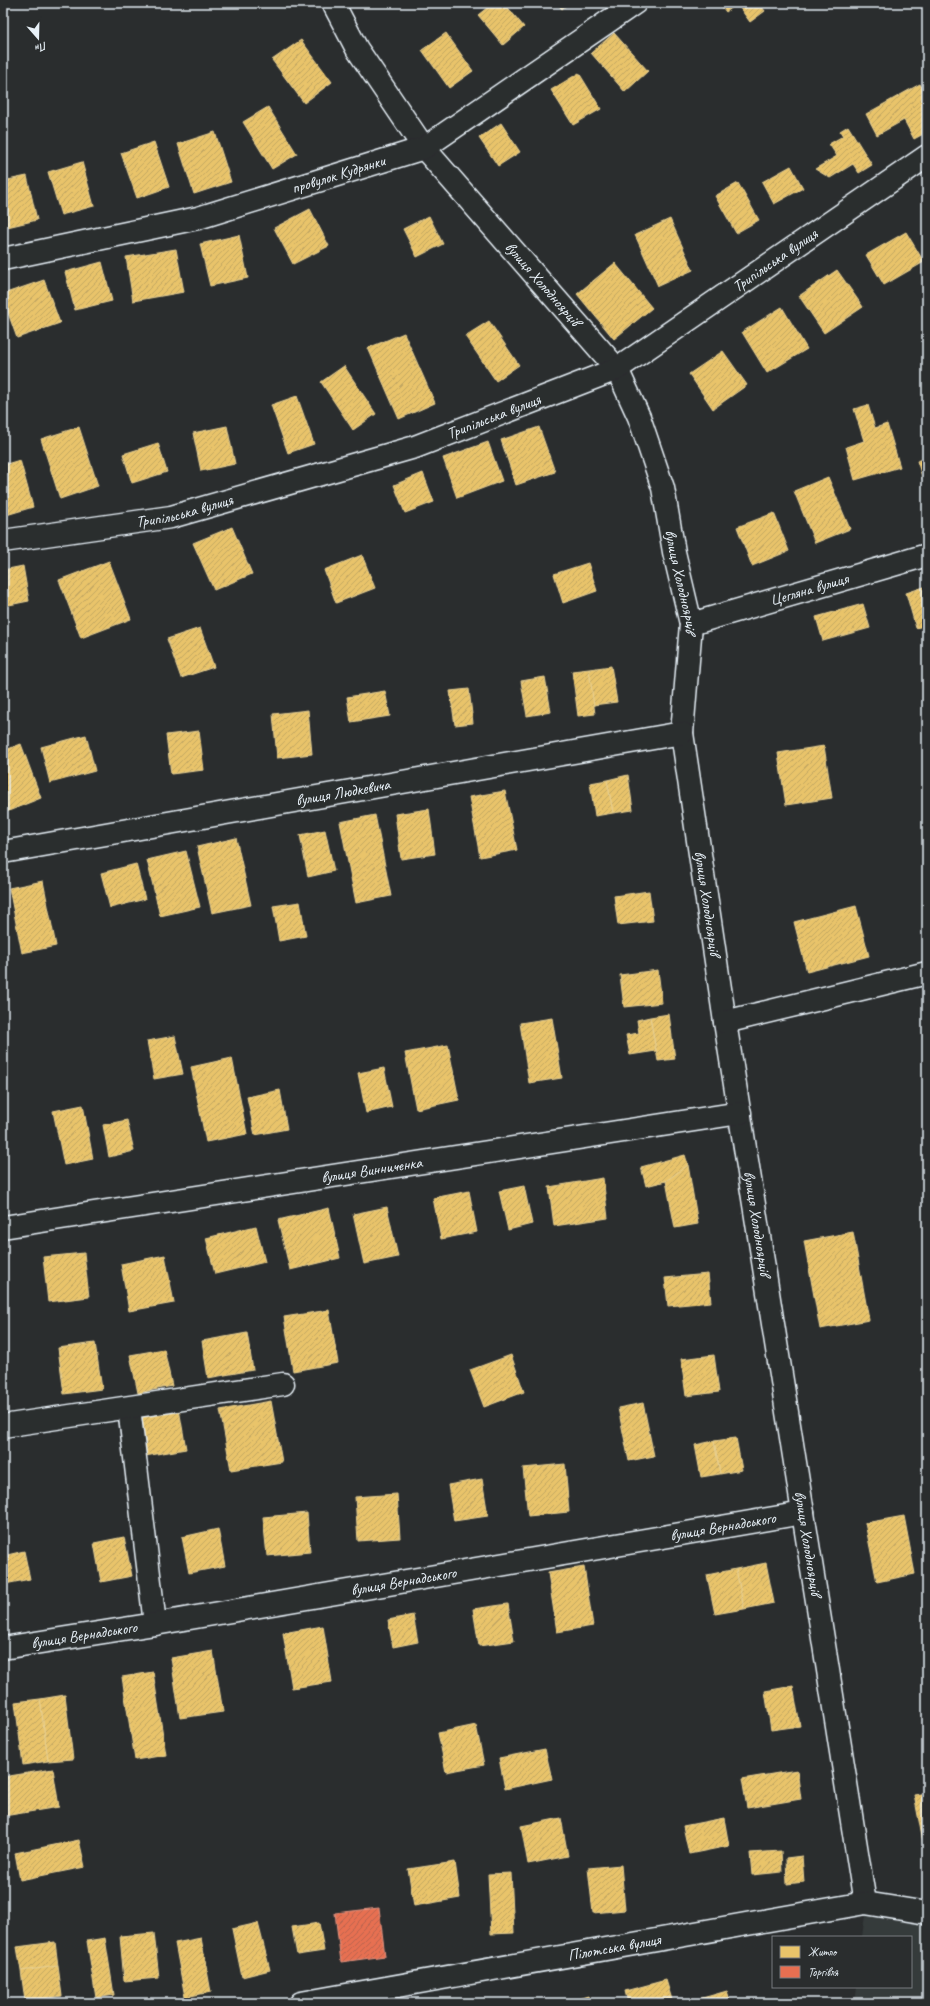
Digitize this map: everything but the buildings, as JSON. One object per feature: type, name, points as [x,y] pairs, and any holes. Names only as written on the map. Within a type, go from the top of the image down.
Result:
[{"type":"street","name":"вулиця Холодноярців","points":[[333,3],[356,48],[424,148],[617,369],[639,417],[663,488],[674,552],[690,624],[682,733],[725,1022],[865,1903]]},
{"type":"street","name":"провулок Кудрянки","points":[[3,259],[198,218],[424,148],[635,3]]},
{"type":"street","name":"Трипільська вулиця","points":[[3,542],[171,517],[414,447],[617,369],[927,156]]},
{"type":"street","name":"Цегляна вулиця","points":[[690,624],[927,555]]},
{"type":"street","name":"вулиця Людкевича","points":[[3,852],[682,733]]},
{"type":"street","points":[[725,1022],[927,974]]},
{"type":"street","name":"вулиця Винниченка","points":[[3,1227],[740,1114]]},
{"type":"street","points":[[3,1426],[283,1384]]},
{"type":"street","points":[[129,1408],[155,1624]]},
{"type":"street","name":"вулиця Вернадського","points":[[3,1648],[155,1624],[803,1513]]},
{"type":"street","name":"Пілотська вулиця","points":[[302,2003],[865,1903],[927,1913]]},
{"type":"shaded area","points":[[865,1915],[927,1925],[927,2003],[855,2003],[857,1988],[912,1988],[912,1936],[862,1936]]}]
